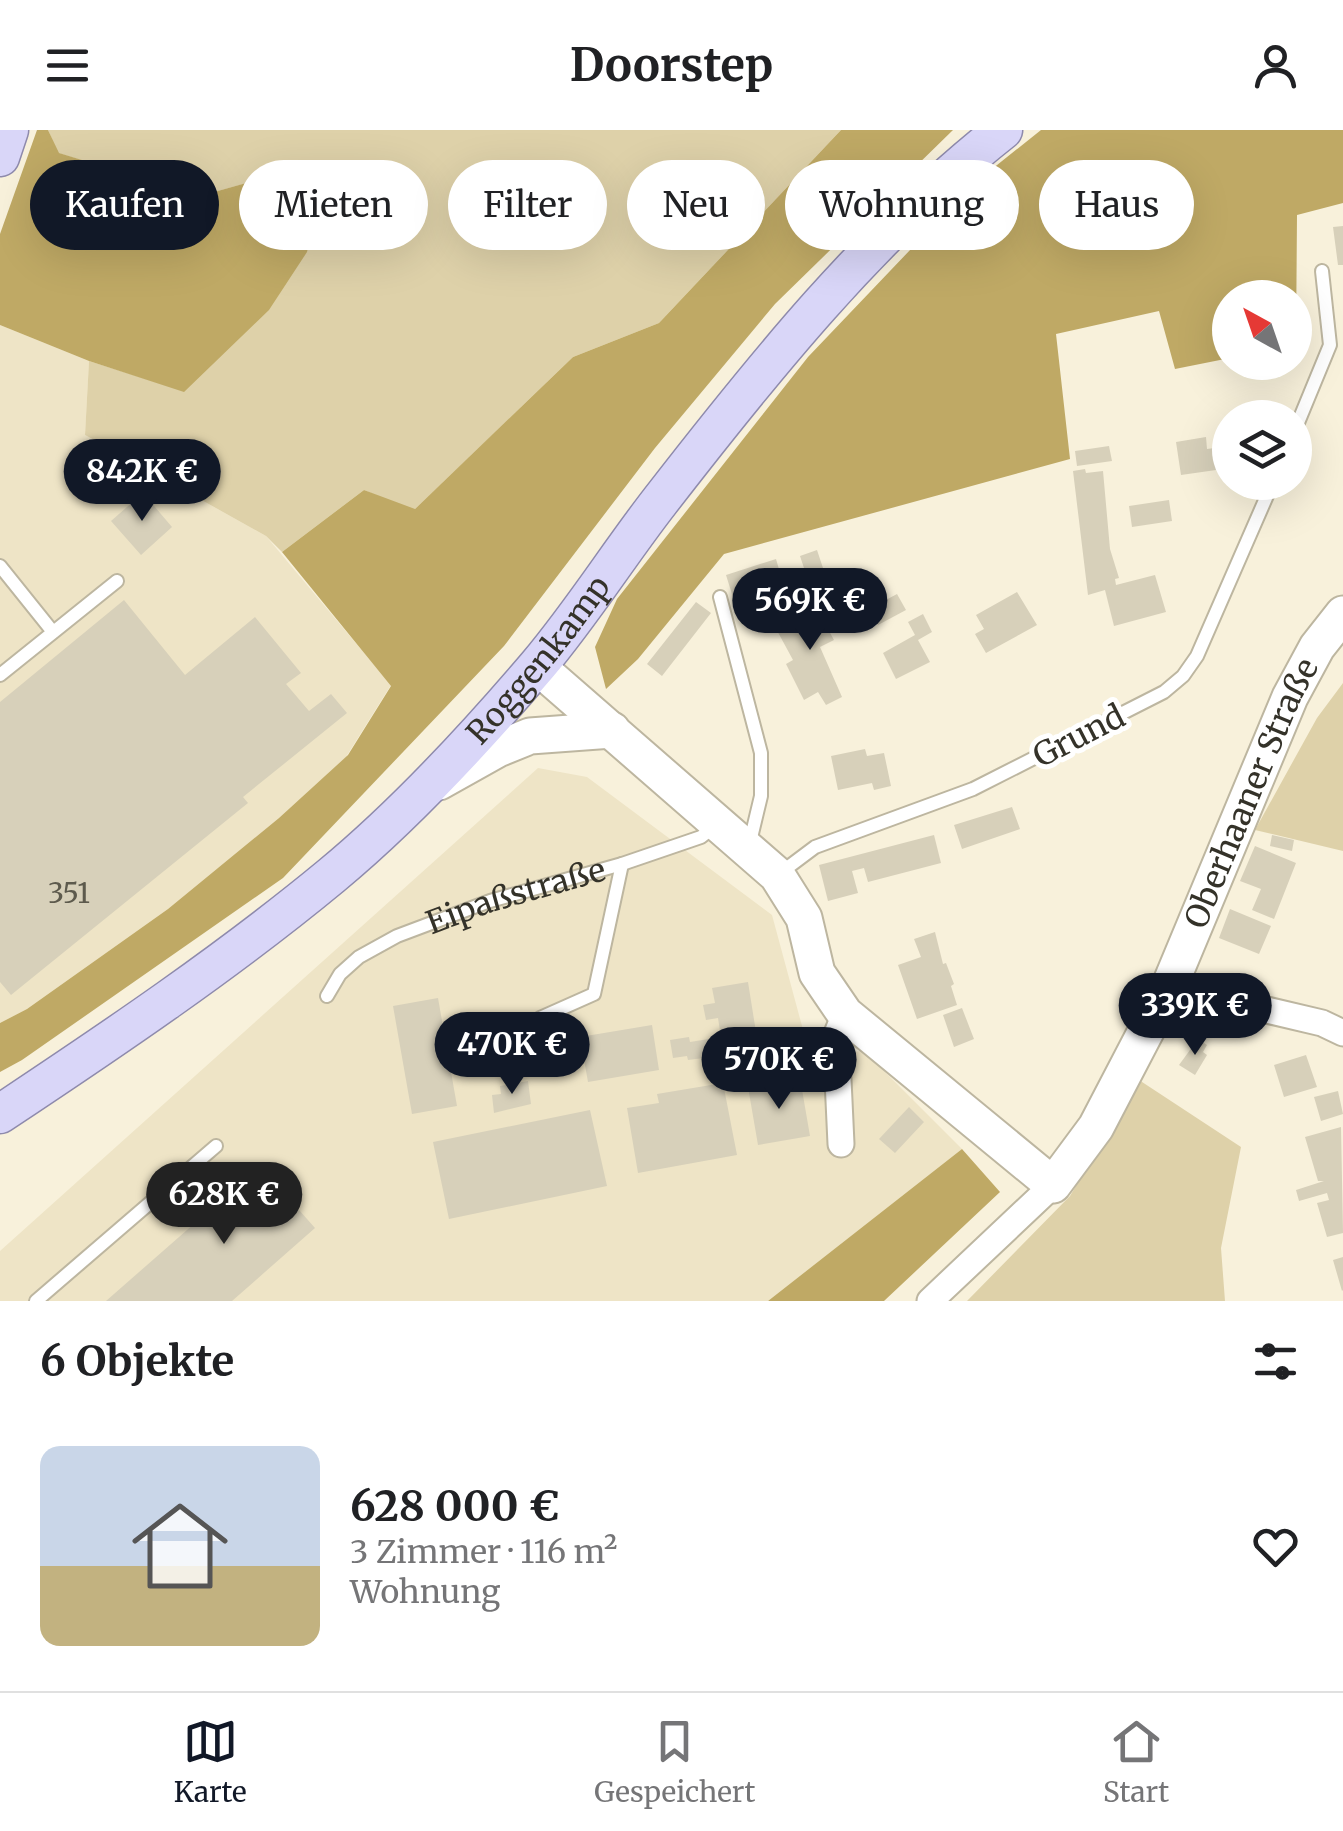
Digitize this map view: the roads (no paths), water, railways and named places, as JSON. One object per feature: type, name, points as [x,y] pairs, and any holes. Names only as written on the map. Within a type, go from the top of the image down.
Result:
[{"type":"main road","points":[[0,157],[9,130]]},
{"type":"main road","name":"Roggenkamp","points":[[0,1114],[234,952],[334,874],[421,792],[537,666],[763,370],[893,228],[1003,130]]},
{"type":"street","name":"Oberhaaner Straße","points":[[1054,1185],[1096,1127],[1169,987],[1290,697],[1318,647],[1343,614]]},
{"type":"street","points":[[537,666],[720,822],[776,876],[804,918],[817,973],[845,1014],[1054,1185],[930,1301]]},
{"type":"street","points":[[421,792],[498,749],[530,736],[612,730]]},
{"type":"street","points":[[1169,987],[1322,1024],[1343,1034]]},
{"type":"street","points":[[842,1144],[836,1036],[845,1014]]},
{"type":"lane","points":[[1307,400],[1330,345],[1322,272]]},
{"type":"lane","name":"Grund","points":[[776,876],[815,847],[973,790],[1164,692],[1184,676],[1197,656],[1265,500]]},
{"type":"lane","points":[[0,566],[53,632]]},
{"type":"lane","points":[[0,675],[118,581]]},
{"type":"lane","points":[[720,597],[762,753],[761,796],[749,848]]},
{"type":"lane","name":"Eipaßstraße","points":[[327,996],[340,974],[359,957],[397,936],[490,901],[622,864],[700,836],[720,822]]},
{"type":"lane","points":[[540,1018],[594,994],[622,864]]},
{"type":"lane","points":[[36,1301],[216,1146]]}]
